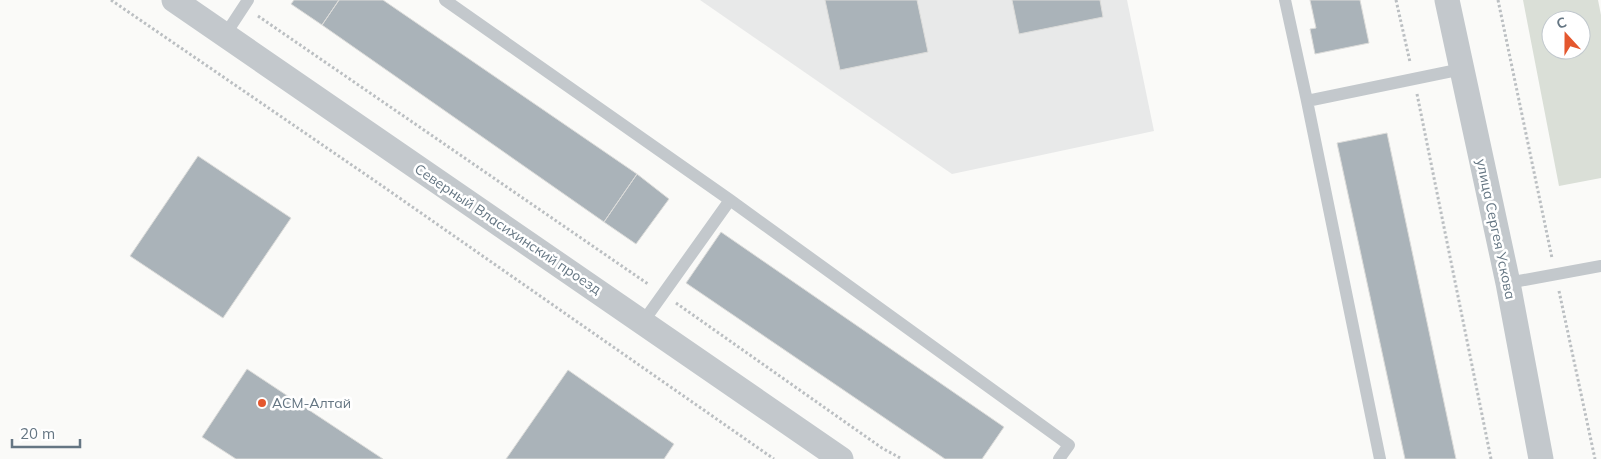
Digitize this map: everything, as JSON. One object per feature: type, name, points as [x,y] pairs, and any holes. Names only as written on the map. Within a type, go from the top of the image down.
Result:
[{"type":"street","name":"Северный Власихинский проезд","points":[[174,0],[840,459]]},
{"type":"street","name":"улица Сергея Ускова","points":[[1446,0],[1508,283],[1541,459]]},
{"type":"lane","points":[[445,0],[730,200],[1069,445],[1059,459]]},
{"type":"lane","points":[[1285,0],[1380,459]]},
{"type":"lane","points":[[224,34],[245,3]]},
{"type":"lane","points":[[1307,101],[1462,69]]},
{"type":"lane","points":[[643,322],[730,200]]},
{"type":"lane","points":[[1508,283],[1601,266]]},
{"type":"path","points":[[111,0],[774,459]]},
{"type":"path","points":[[1396,0],[1414,79],[1491,459]]},
{"type":"path","points":[[1498,0],[1595,459]]},
{"type":"path","points":[[245,3],[882,448],[902,459]]},
{"type":"shaded area","points":[[700,0],[1127,0],[1154,131],[952,174]]},
{"type":"shaded area","points":[[1523,0],[1598,0],[1601,15],[1601,178],[1559,186]]},
{"type":"building","points":[[294,0],[339,0],[322,25],[291,4]]},
{"type":"building","points":[[339,0],[383,0],[637,174],[604,222],[322,25]]},
{"type":"building","points":[[825,0],[917,0],[928,52],[840,70]]},
{"type":"building","points":[[1012,0],[1100,0],[1103,17],[1019,34]]},
{"type":"building","points":[[1310,0],[1360,0],[1369,43],[1315,54],[1310,29],[1316,28]]},
{"type":"building","points":[[1387,133],[1456,459],[1405,459],[1337,143]]},
{"type":"building","points":[[198,156],[291,218],[223,318],[130,256]]},
{"type":"building","points":[[637,174],[669,199],[636,244],[604,222]]},
{"type":"building","points":[[721,232],[1004,427],[982,459],[945,459],[686,283]]},
{"type":"building","name":"АСМ-Алтай","points":[[247,369],[383,459],[236,459],[202,437]]},
{"type":"building","points":[[568,370],[674,444],[664,459],[506,459]]},
{"type":"place","name":"АСМ-Алтай","points":[[262,403]]}]
